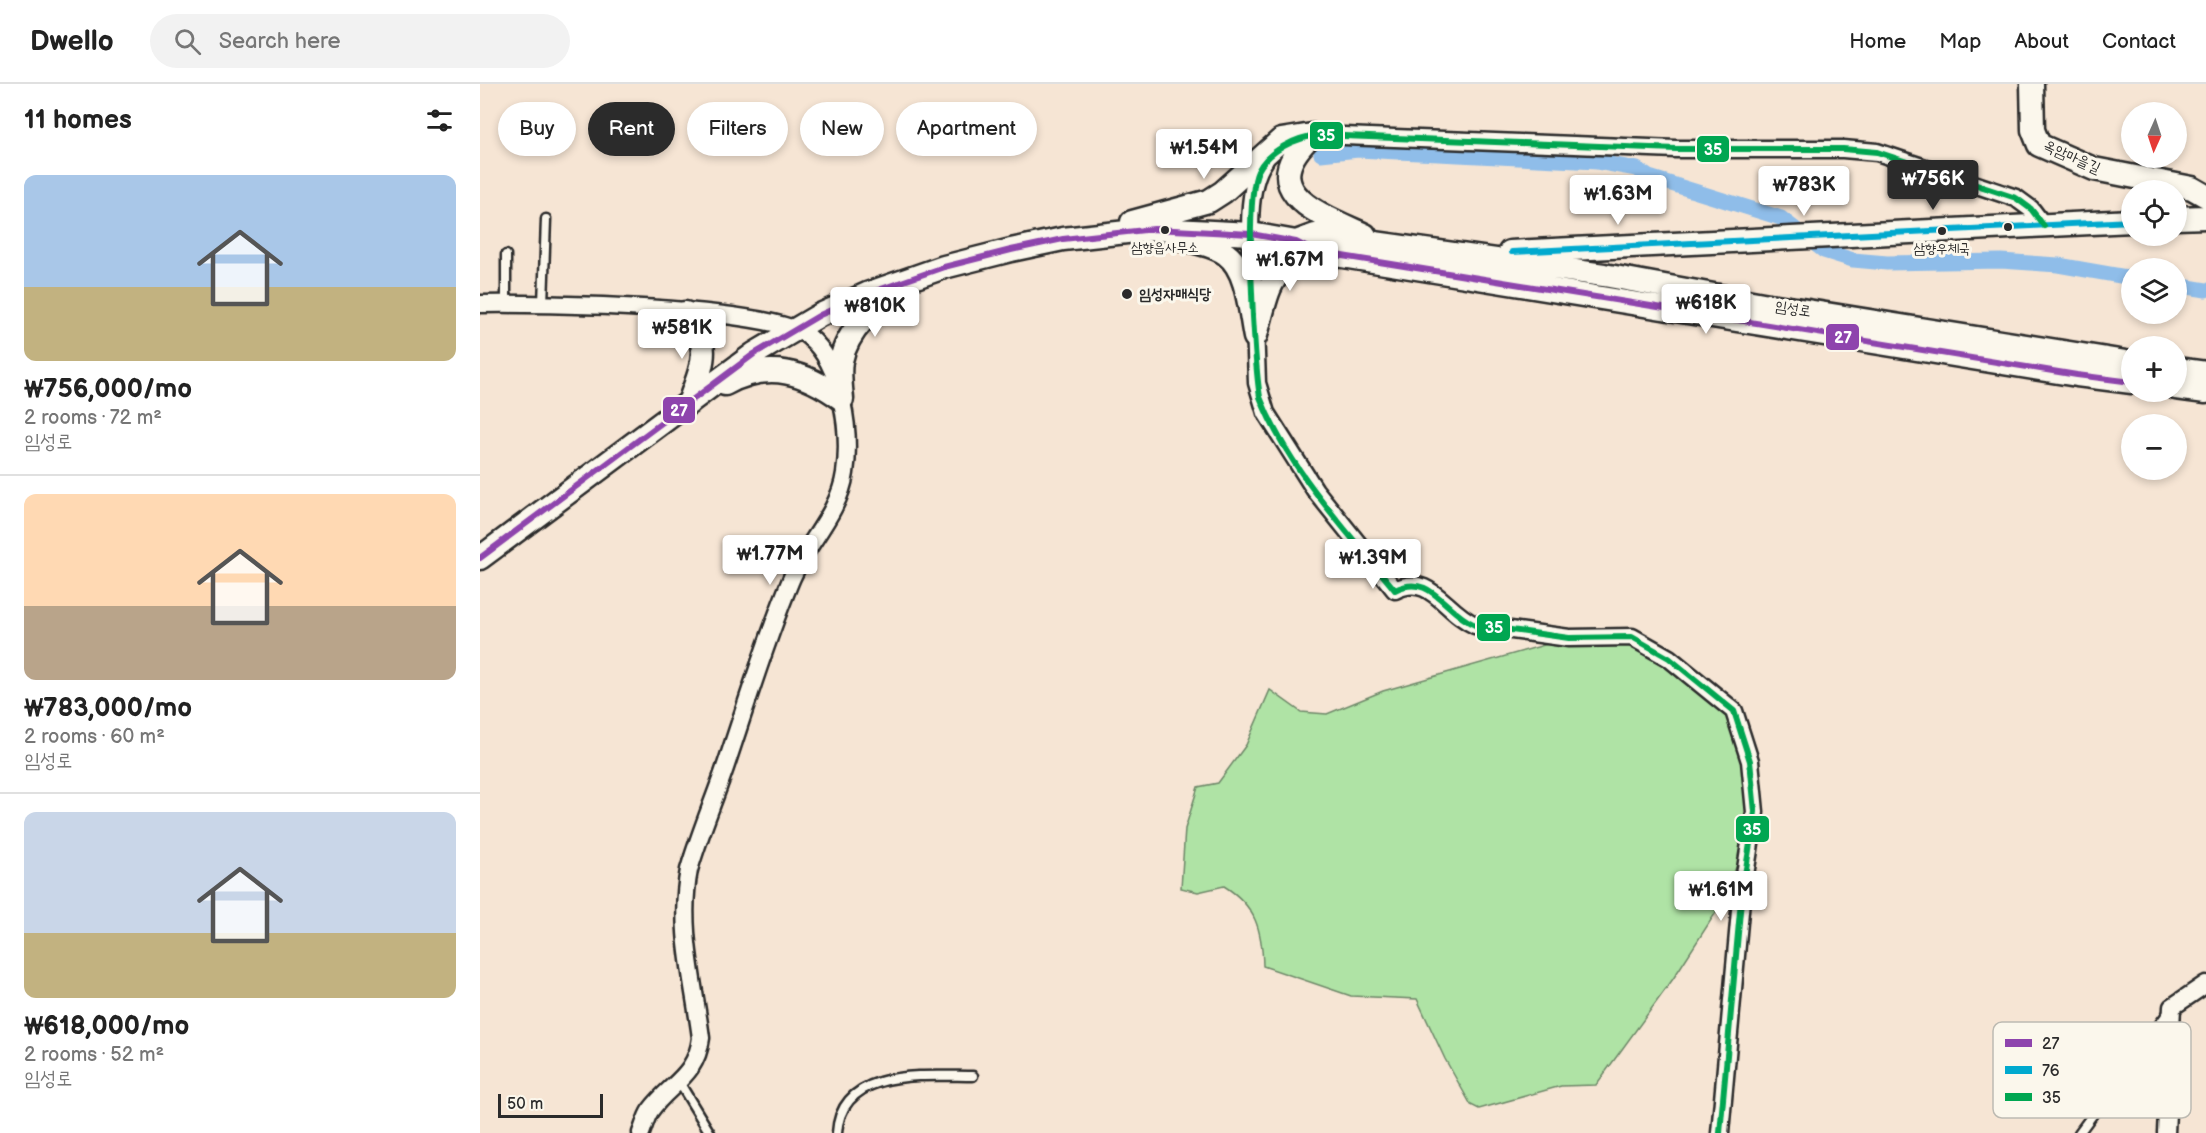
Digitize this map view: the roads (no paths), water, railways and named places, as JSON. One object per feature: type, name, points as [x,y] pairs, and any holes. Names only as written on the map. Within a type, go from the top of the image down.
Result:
[{"type":"main road","name":"옥암마을길","points":[[2032,84],[2033,130],[2039,145],[2094,168],[2192,188],[2206,196]]},
{"type":"main road","points":[[1088,236],[1209,201],[1223,192],[1281,141],[1312,135]]},
{"type":"main road","points":[[1312,135],[1293,158],[1288,182],[1292,191],[1311,210],[1387,244]]},
{"type":"main road","points":[[2187,218],[2206,217]]},
{"type":"main road","name":"임성로","points":[[1455,255],[2121,222]]},
{"type":"main road","name":"임성로","points":[[480,558],[754,354],[795,328],[858,298],[910,279],[1011,250],[1088,236],[1146,230],[1251,234],[1296,242],[1314,252],[2121,381]]},
{"type":"main road","points":[[1146,230],[1202,244],[1227,254],[1242,279],[1255,337]]},
{"type":"main road","name":"임성로","points":[[1296,242],[1315,235],[1604,275],[1775,306],[2121,361]]},
{"type":"main road","points":[[1255,337],[1271,285],[1281,270],[1294,261],[1336,255]]},
{"type":"main road","points":[[842,399],[841,364],[854,332],[870,312],[910,279]]},
{"type":"main road","points":[[685,313],[696,325],[705,349],[689,403]]},
{"type":"main road","points":[[2187,370],[2206,373]]},
{"type":"main road","points":[[689,403],[730,381],[776,371],[806,376],[842,399]]},
{"type":"main road","points":[[2187,389],[2206,392]]},
{"type":"street","points":[[1720,1133],[1739,918],[1755,812],[1750,761],[1734,711],[1669,658],[1641,640],[1569,638],[1475,625],[1462,619],[1421,585],[1407,584],[1395,591],[1315,490],[1266,413],[1257,382],[1255,337],[1251,234],[1252,192],[1256,174],[1264,161],[1290,144],[1312,135],[1677,149],[1843,149],[1876,152],[2016,198],[2031,209],[2044,226]]},
{"type":"street","points":[[480,304],[543,303],[739,317],[795,328],[808,336],[819,348],[842,399],[846,438],[846,472],[842,487],[830,515],[802,557],[790,580],[756,671],[689,870],[685,896],[685,923],[701,1038],[696,1059],[679,1082],[650,1111],[641,1133]]},
{"type":"street","points":[[2171,1022],[2172,1007],[2206,984]]},
{"type":"street","points":[[2166,1133],[2167,1118]]},
{"type":"lane","points":[[543,303],[546,219]]},
{"type":"lane","points":[[506,255],[506,303]]},
{"type":"lane","points":[[2161,1022],[2172,1007]]},
{"type":"lane","points":[[837,1133],[841,1113],[850,1099],[869,1085],[912,1077],[973,1076]]},
{"type":"lane","points":[[679,1082],[710,1133]]},
{"type":"lane","points":[[2079,1133],[2090,1118]]},
{"type":"waterway","points":[[1321,154],[1358,150],[1597,162],[1637,169],[1649,177],[1781,218],[1824,251],[1853,260],[1887,263],[2001,261],[2058,265],[2121,276]]},
{"type":"waterway","points":[[2187,287],[2206,290]]},
{"type":"place","name":"삼향읍사무소","points":[[1165,230]]},
{"type":"place","name":"삼향우체국","points":[[1942,231]]},
{"type":"place","name":"임성자매식당","points":[[1127,294]]}]
